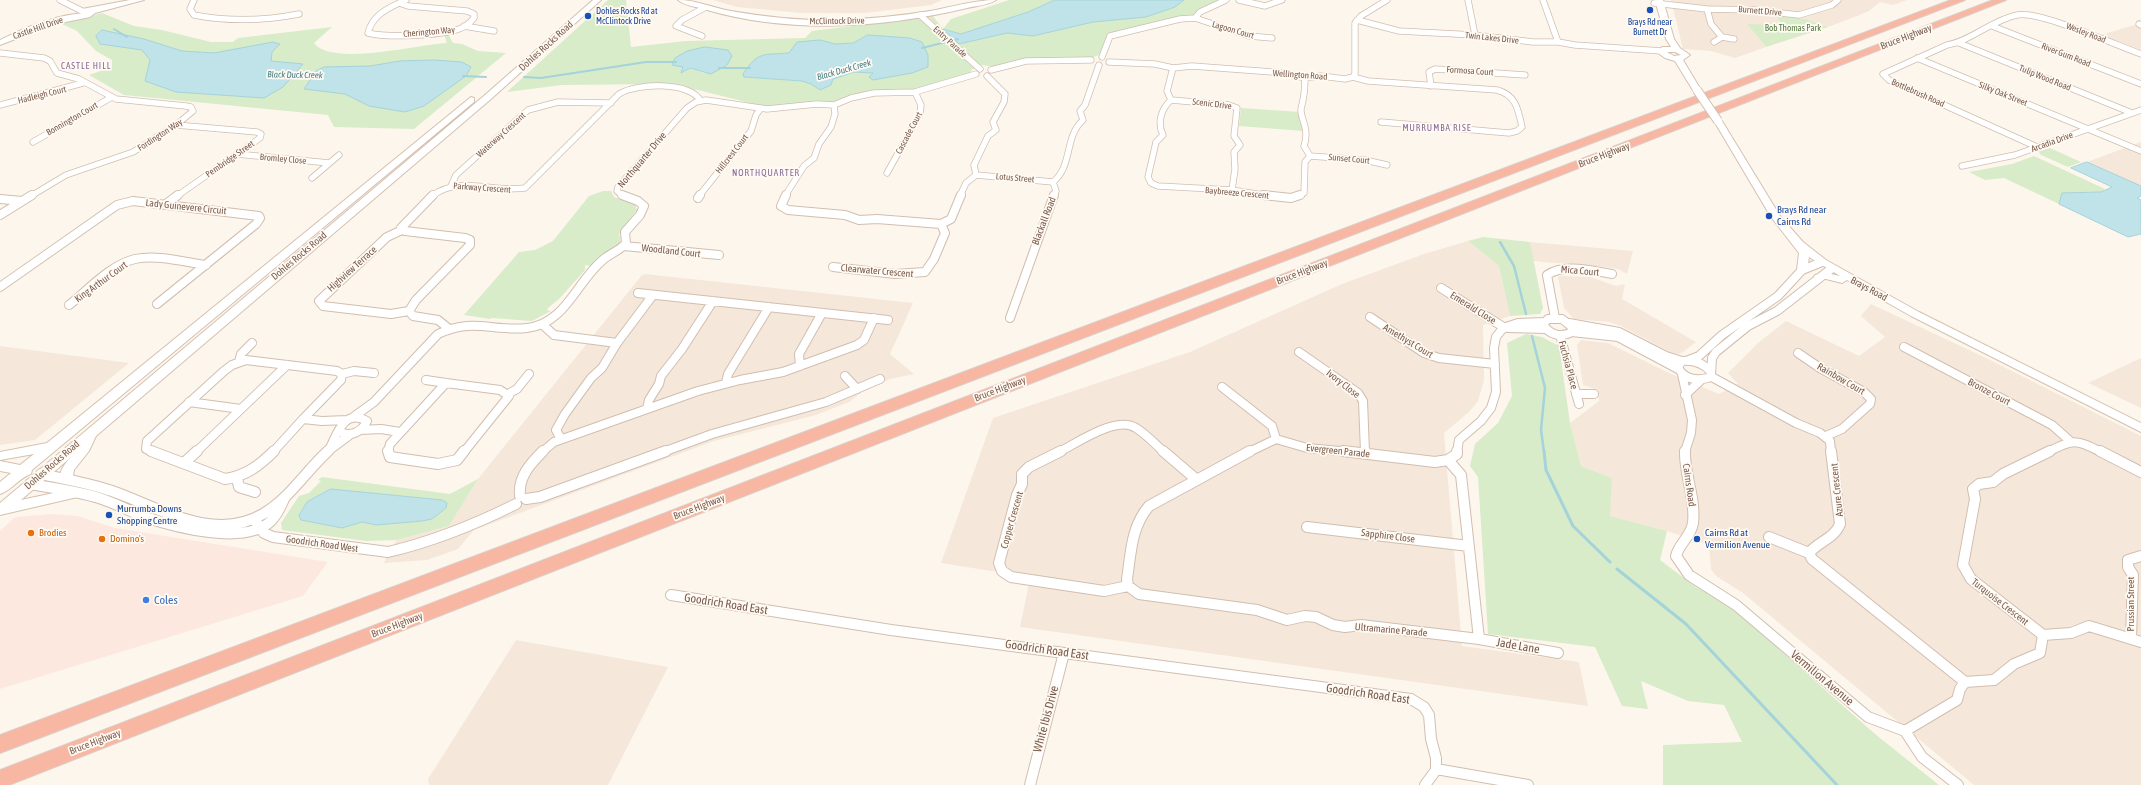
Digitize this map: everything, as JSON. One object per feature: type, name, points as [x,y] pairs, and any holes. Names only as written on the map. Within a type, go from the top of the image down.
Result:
[{"type":"highway","name":"Bruce Highway","points":[[0,744],[1960,0]]},
{"type":"highway","name":"Bruce Highway","points":[[0,779],[2001,0]]},
{"type":"main road","name":"Castle Hill Drive","points":[[0,43],[9,38],[79,13],[86,15],[92,11],[140,0]]},
{"type":"main road","name":"Dohles Rocks Road","points":[[3,483],[22,470],[473,99],[586,0]]},
{"type":"main road","name":"Dohles Rocks Road","points":[[0,509],[488,97],[597,0]]},
{"type":"main road","name":"McClintock Drive","points":[[682,0],[704,8],[728,14],[774,20],[821,23],[920,15],[992,0]]},
{"type":"main road","points":[[1657,1],[1666,56],[1678,54]]},
{"type":"main road","name":"Brays Road","points":[[1657,1],[1670,39],[1697,90],[1718,121],[1776,217],[1799,244],[1827,266],[1862,286],[2141,428]]},
{"type":"main road","points":[[1799,244],[1804,253],[1802,270]]},
{"type":"main road","points":[[1819,277],[1834,277],[1862,286]]},
{"type":"main road","points":[[67,479],[68,470],[85,448],[90,432]]},
{"type":"main road","points":[[0,456],[50,446]]},
{"type":"main road","points":[[0,466],[41,474]]},
{"type":"main road","points":[[3,483],[30,484]]},
{"type":"main road","points":[[0,509],[27,502],[60,499],[77,493]]},
{"type":"street","points":[[60,0],[79,13]]},
{"type":"street","points":[[194,0],[190,9],[194,15],[238,22],[260,21],[299,14]]},
{"type":"street","name":"Cherington Way","points":[[398,3],[472,12],[474,18],[464,26],[444,32],[383,36],[368,33],[369,29],[382,11],[398,3],[406,0]]},
{"type":"street","points":[[1102,57],[1110,36],[1177,20],[1195,18],[1200,12],[1226,0]]},
{"type":"street","points":[[1239,0],[1265,6],[1273,5],[1282,0]]},
{"type":"street","points":[[1353,77],[1355,74],[1354,27],[1357,20],[1387,0]]},
{"type":"street","points":[[1468,0],[1475,34]]},
{"type":"street","points":[[1543,0],[1558,42]]},
{"type":"street","name":"Burnett Drive","points":[[1657,1],[1707,9],[1754,10],[1802,15],[1835,4],[1838,0]]},
{"type":"street","points":[[702,36],[676,26],[682,20],[704,8]]},
{"type":"street","points":[[1707,9],[1711,24],[1722,37],[1734,39]]},
{"type":"street","name":"Entry Parade","points":[[920,15],[953,45],[978,72]]},
{"type":"street","name":"Bottlebrush Road","points":[[2030,15],[2016,15],[1963,38],[1959,43],[1947,45],[1917,58],[1883,74],[1883,76],[2037,147]]},
{"type":"street","name":"Wesley Road","points":[[2030,15],[2045,18],[2141,54]]},
{"type":"street","name":"Lagoon Court","points":[[1195,18],[1249,36],[1272,38]]},
{"type":"street","name":"Twin Lakes Drive","points":[[1357,20],[1399,30],[1475,34],[1533,42],[1558,42],[1575,46],[1665,50]]},
{"type":"street","points":[[464,26],[494,31]]},
{"type":"street","name":"River Gum Road","points":[[1992,26],[2141,84]]},
{"type":"street","points":[[1714,42],[1722,37]]},
{"type":"street","name":"Tulip Wood Road","points":[[1959,43],[2132,113]]},
{"type":"street","name":"Fordington Way","points":[[0,53],[44,58],[50,61],[56,73],[79,79],[83,83],[90,84],[120,100],[186,106],[193,109],[192,113],[176,125],[133,152],[66,175],[0,215]]},
{"type":"street","points":[[701,101],[712,100],[761,108],[834,105],[851,98],[874,93],[915,92],[978,72],[989,73],[1026,61],[1060,59],[1091,60],[1102,57],[1108,59],[1109,62],[1099,65],[1092,63],[1091,60]]},
{"type":"street","name":"Silky Oak Street","points":[[1917,58],[2141,151]]},
{"type":"street","name":"Wellington Road","points":[[1109,62],[1155,64],[1173,68],[1192,66],[1286,74],[1306,78],[1321,76],[1346,79],[1353,77],[1368,81],[1497,90],[1514,97],[1522,127],[1514,132],[1381,122]]},
{"type":"street","name":"Blackall Road","points":[[1010,318],[1051,200],[1056,191],[1053,182],[1062,175],[1075,127],[1083,120],[1080,110],[1085,105],[1099,65]]},
{"type":"street","points":[[1171,100],[1166,91],[1173,68]]},
{"type":"street","name":"Formosa Court","points":[[1431,86],[1430,72],[1435,69],[1525,75]]},
{"type":"street","points":[[834,105],[837,114],[835,121],[814,150],[814,158],[804,166],[780,206],[788,210],[845,215],[858,220],[877,219],[941,224],[951,219],[966,183],[976,175],[974,165],[988,136],[996,130],[994,122],[1005,98],[1002,90],[989,73]]},
{"type":"street","name":"Baybreeze Crescent","points":[[1171,100],[1164,106],[1159,127],[1163,135],[1156,142],[1148,180],[1158,186],[1232,190],[1248,194],[1299,197],[1304,193],[1305,162],[1310,156],[1304,146],[1306,141],[1306,129],[1301,110],[1304,104],[1306,78]]},
{"type":"street","name":"Hadleigh Court","points":[[0,105],[63,90],[83,83]]},
{"type":"street","name":"Parkway Crescent","points":[[402,230],[403,225],[440,190],[451,186],[512,191],[525,188],[625,90],[642,86],[695,93],[701,101]]},
{"type":"street","name":"Cascade Court","points":[[887,173],[920,114],[921,105],[915,92]]},
{"type":"street","name":"Bonnington Court","points":[[33,142],[112,97]]},
{"type":"street","name":"Scenic Drive","points":[[1171,100],[1229,105],[1237,108],[1234,136],[1240,145],[1234,152],[1235,162],[1232,190]]},
{"type":"street","name":"Northquarter Drive","points":[[624,246],[626,243],[625,232],[640,215],[644,206],[640,201],[619,195],[617,191],[618,187],[687,108],[701,101]]},
{"type":"street","name":"Waterway Crescent","points":[[451,186],[456,175],[528,110],[541,106],[557,104],[611,103]]},
{"type":"street","name":"Hillcrest Court","points":[[698,198],[750,131],[753,125],[753,116],[761,108]]},
{"type":"street","name":"Arcadia Drive","points":[[1962,166],[2006,158],[2141,110]]},
{"type":"street","name":"Pembridge Street","points":[[166,204],[260,138],[260,133],[176,125]]},
{"type":"street","name":"Bromley Close","points":[[237,154],[329,163]]},
{"type":"street","name":"Bromley Close","points":[[312,178],[339,155]]},
{"type":"street","name":"Sunset Court","points":[[1310,156],[1365,160],[1387,165]]},
{"type":"street","name":"Lotus Street","points":[[976,175],[1053,182]]},
{"type":"street","points":[[0,199],[22,201]]},
{"type":"street","name":"Lady Guinevere Circuit","points":[[0,287],[117,205],[133,201],[259,216],[260,218],[256,224],[157,304]]},
{"type":"street","name":"Clearwater Crescent","points":[[832,267],[906,275],[923,273],[929,268],[945,233],[941,224]]},
{"type":"street","points":[[402,230],[465,238],[471,242],[468,247],[416,300],[409,311]]},
{"type":"street","name":"Highview Terrace","points":[[402,230],[387,237],[319,301],[323,306],[385,314],[409,311],[413,316],[438,320],[448,328]]},
{"type":"street","points":[[329,450],[339,430],[349,419],[374,402],[438,334],[448,328],[473,324],[522,329],[543,325],[558,314],[603,259],[624,246]]},
{"type":"street","name":"Woodland Court","points":[[624,246],[718,255]]},
{"type":"street","name":"King Arthur Court","points":[[69,305],[122,264],[133,259],[145,258],[206,265]]},
{"type":"street","points":[[1680,371],[1678,365],[1684,361],[1699,356],[1722,335],[1778,296],[1802,270],[1827,266]]},
{"type":"street","points":[[1685,395],[1710,374],[1712,358],[1716,352],[1748,326],[1778,311],[1819,277],[1827,266]]},
{"type":"street","name":"Mica Court","points":[[1555,318],[1547,275],[1551,270],[1563,269],[1612,274]]},
{"type":"street","name":"Emerald Close","points":[[1441,288],[1505,328]]},
{"type":"street","points":[[638,293],[888,320]]},
{"type":"street","points":[[561,439],[557,428],[591,378],[602,368],[617,343],[653,295]]},
{"type":"street","points":[[647,409],[648,400],[659,384],[661,376],[674,357],[682,349],[714,301]]},
{"type":"street","points":[[726,383],[728,374],[768,307]]},
{"type":"street","points":[[800,366],[800,354],[822,313]]},
{"type":"street","name":"Amethyst Court","points":[[1370,317],[1424,353],[1439,358],[1495,364]]},
{"type":"street","points":[[874,318],[864,340],[860,344],[800,366],[770,375],[726,383],[698,391],[561,439],[543,450],[522,477],[519,487],[521,500],[540,497],[712,434],[817,405],[880,379]]},
{"type":"street","points":[[1545,326],[1548,319],[1555,318],[1569,323],[1614,330],[1666,356],[1684,361],[1700,363],[1710,374],[1796,423],[1826,436]]},
{"type":"street","points":[[1569,323],[1572,328],[1572,332]]},
{"type":"street","points":[[543,325],[554,335],[617,343]]},
{"type":"street","points":[[1478,639],[1461,476],[1448,460],[1457,454],[1459,440],[1480,423],[1491,409],[1497,392],[1492,345],[1496,335],[1505,328],[1545,326],[1560,335],[1572,332],[1604,334],[1618,338],[1680,371],[1690,378],[1701,380]]},
{"type":"street","name":"Fuchsia Place","points":[[1560,335],[1564,344],[1579,404]]},
{"type":"street","points":[[239,362],[241,354],[252,343]]},
{"type":"street","name":"Bronze Court","points":[[1904,347],[2052,426],[2070,441]]},
{"type":"street","name":"Ivory Close","points":[[1299,352],[1358,393],[1363,400],[1365,453]]},
{"type":"street","name":"Rainbow Court","points":[[1798,353],[1820,368],[1864,392],[1872,399],[1870,404],[1842,429],[1826,436]]},
{"type":"street","points":[[342,374],[341,380],[253,470],[238,478],[225,479],[146,449],[145,444],[189,402],[224,370],[239,362],[252,360],[337,371],[342,374],[354,371],[374,373]]},
{"type":"street","points":[[184,463],[287,365]]},
{"type":"street","name":"Cairns Road","points":[[1680,371],[1692,424],[1685,453],[1693,508],[1690,535],[1678,545],[1676,553],[1676,556],[1684,570]]},
{"type":"street","points":[[508,394],[517,389],[529,374]]},
{"type":"street","points":[[845,376],[857,389]]},
{"type":"street","points":[[426,380],[500,390],[508,394]]},
{"type":"street","points":[[446,383],[400,432],[388,448],[390,457],[438,464],[451,462],[462,456],[508,399],[508,394]]},
{"type":"street","points":[[1128,586],[1127,579],[1135,526],[1140,515],[1149,506],[1265,443],[1276,439],[1272,426],[1222,387]]},
{"type":"street","name":"Fuchsia Place","points":[[1576,394],[1594,394]]},
{"type":"street","points":[[189,402],[241,409]]},
{"type":"street","points":[[360,430],[366,421],[374,402]]},
{"type":"street","points":[[303,419],[322,421],[360,417],[381,429]]},
{"type":"street","points":[[322,421],[339,430],[343,434],[351,434]]},
{"type":"street","name":"Copper Crescent","points":[[1128,586],[1104,591],[1011,577],[1002,571],[999,563],[1017,494],[1022,484],[1022,474],[1029,467],[1109,427],[1123,423],[1135,427],[1197,480]]},
{"type":"street","points":[[41,474],[111,490],[165,511],[209,524],[231,526],[254,519],[285,497],[329,450],[351,434],[360,430],[381,429],[400,432]]},
{"type":"street","name":"Azure Crescent","points":[[1809,553],[1812,547],[1834,536],[1840,524],[1833,451],[1830,441],[1826,436]]},
{"type":"street","name":"Evergreen Parade","points":[[1276,439],[1307,448],[1365,453],[1435,462],[1448,460]]},
{"type":"street","points":[[2070,441],[2086,444],[2141,472]]},
{"type":"street","name":"Turquoise Crescent","points":[[2043,634],[1970,579],[1965,571],[1964,558],[1972,508],[1975,499],[1973,489],[1979,484],[1993,482],[2003,474],[2070,441]]},
{"type":"street","points":[[238,478],[239,487],[255,492]]},
{"type":"street","points":[[30,484],[77,493],[107,501],[151,519],[186,528],[237,534],[260,528],[273,519],[282,507],[285,497]]},
{"type":"street","name":"Goodrich Road West","points":[[254,519],[264,533],[273,537],[388,552],[494,515],[521,500]]},
{"type":"street","name":"Sapphire Close","points":[[1307,527],[1469,546]]},
{"type":"street","points":[[1769,537],[1809,553],[1818,566],[1965,682],[1994,680],[2014,664],[2040,653],[2043,634],[2071,633],[2089,626],[2104,628],[2136,640]]},
{"type":"street","name":"Prussian Street","points":[[2136,640],[2133,575],[2128,567],[2128,560],[2141,556]]},
{"type":"street","name":"Vermilion Avenue","points":[[1684,570],[1700,583],[1721,594],[1736,605],[1868,716],[1905,731]]},
{"type":"street","name":"Ultramarine Parade","points":[[1128,586],[1139,594],[1257,610],[1280,619],[1288,620],[1304,616],[1316,617],[1333,625],[1345,627],[1361,625],[1478,639]]},
{"type":"street","name":"Goodrich Road East","points":[[671,595],[891,630],[1411,699],[1422,704],[1431,719],[1431,740],[1436,754],[1436,769]]},
{"type":"street","name":"Jade Lane","points":[[1478,639],[1558,653]]},
{"type":"street","name":"White Ibis Drive","points":[[1030,785],[1064,653]]},
{"type":"street","points":[[1958,785],[1922,757],[1905,731],[1957,700],[1960,689],[1965,682]]},
{"type":"street","points":[[1425,785],[1436,769],[1528,785]]},
{"type":"shaded area","points":[[713,0],[942,0],[931,5],[865,13],[802,13],[737,7]]},
{"type":"shaded area","points":[[1671,0],[1907,0],[1893,5],[1880,2],[1869,11],[1828,27],[1806,19],[1776,15],[1783,25],[1748,25],[1766,47],[1735,58],[1711,51],[1683,49]]},
{"type":"shaded area","points":[[2141,23],[2141,50],[2101,35]]},
{"type":"shaded area","points":[[2141,142],[2141,186],[2087,162]]},
{"type":"shaded area","points":[[1468,241],[1499,266],[1510,316],[1483,325],[1484,380],[1478,401],[1469,412],[1444,433],[1462,646],[1579,662],[1588,706],[1020,627],[1031,574],[991,571],[941,563],[993,418],[1190,352],[1342,284],[1424,254]]},
{"type":"shaded area","points":[[1530,242],[1633,251],[1627,274],[1618,269],[1606,267],[1532,261]]},
{"type":"shaded area","points":[[645,274],[913,303],[890,354],[914,374],[890,379],[862,392],[849,402],[816,415],[714,441],[474,530],[458,549],[427,560],[384,563],[388,552],[397,540],[449,526],[478,479],[642,275]]},
{"type":"shaded area","points":[[1558,277],[1590,277],[1616,286],[1625,284],[1622,299],[1696,342],[1679,354],[1672,353],[1621,326],[1609,322],[1574,319],[1564,308]]},
{"type":"shaded area","points":[[1871,304],[1984,357],[2141,436],[2141,785],[1974,785],[1743,593],[1716,576],[1711,569],[1709,545],[1667,531],[1609,516],[1612,478],[1581,466],[1570,423],[1599,401],[1598,390],[1583,385],[1577,345],[1581,340],[1608,343],[1667,372],[1719,394],[1738,384],[1728,373],[1759,342],[1786,321],[1859,356],[1885,337],[1861,316]]},
{"type":"shaded area","points":[[0,346],[129,363],[35,440],[0,445]]},
{"type":"shaded area","points":[[2141,358],[2141,408],[2088,383]]},
{"type":"shaded area","name":"Murrumba Downs Shopping Centre","points":[[51,514],[78,516],[115,528],[328,562],[303,596],[0,689],[0,531],[15,517]]},
{"type":"shaded area","points":[[516,640],[668,667],[608,785],[429,785],[428,779]]},
{"type":"green space","points":[[608,0],[626,0],[631,47],[686,41],[805,38],[812,31],[933,16],[943,29],[951,19],[1009,0],[1055,0],[1028,12],[961,34],[944,29],[960,44],[1007,33],[1033,36],[1093,22],[1146,17],[1175,7],[1184,0],[1224,0],[1197,17],[1110,35],[1102,54],[1091,58],[1060,58],[996,67],[982,65],[971,70],[971,74],[914,90],[858,95],[832,102],[766,107],[698,90],[656,84],[562,85],[507,92]],"holes":[[[868,35],[910,38],[922,42],[873,73],[854,72],[833,79],[820,90],[811,84],[802,81],[744,77],[761,56],[789,53],[820,40],[835,44],[853,43]],[[727,65],[704,73],[690,68],[682,72],[684,67]]]},
{"type":"green space","points":[[102,13],[134,26],[162,30],[211,42],[233,42],[238,38],[332,27],[314,43],[323,50],[338,53],[356,54],[447,43],[444,34],[448,34],[453,43],[462,44],[478,51],[506,53],[414,129],[334,127],[328,115],[124,95],[89,75],[112,67],[112,60],[96,51],[77,31],[62,24]]},
{"type":"green space","name":"Bob Thomas Park","points":[[1776,15],[1806,19],[1828,27],[1766,47],[1747,24],[1782,25]]},
{"type":"green space","points":[[1241,108],[1300,112],[1303,131],[1239,126]]},
{"type":"green space","points":[[2050,148],[2081,162],[2068,167],[2041,155],[2038,151]]},
{"type":"green space","points":[[2034,156],[2105,189],[2101,192],[2087,192],[2061,200],[2059,204],[2004,178],[1985,180],[1969,172],[2012,164]]},
{"type":"green space","points":[[603,191],[611,191],[614,197],[635,204],[637,210],[619,234],[621,243],[618,247],[602,254],[591,266],[585,265],[585,270],[559,299],[548,308],[547,310],[551,311],[532,321],[490,319],[464,315],[519,252],[535,250],[553,241],[589,196]]},
{"type":"green space","points":[[1483,237],[1530,242],[1543,308],[1540,314],[1510,316],[1499,266],[1468,241]]},
{"type":"green space","points":[[1526,334],[1542,337],[1559,346],[1570,423],[1581,466],[1612,478],[1610,516],[1667,531],[1660,560],[1696,587],[1728,604],[1875,734],[1939,785],[1663,785],[1663,745],[1742,742],[1724,705],[1688,701],[1641,681],[1648,709],[1622,706],[1595,647],[1488,634],[1478,477],[1470,466],[1475,444],[1498,423],[1512,396],[1507,343]]},
{"type":"green space","points":[[322,477],[450,494],[478,479],[449,526],[397,540],[366,541],[282,530],[281,523],[299,496],[309,493],[321,481],[318,480]],"holes":[[[331,489],[442,500],[447,503],[446,508],[432,519],[422,521],[376,525],[362,522],[342,528],[301,520],[299,514],[307,502]]]},
{"type":"water","points":[[1055,0],[1184,0],[1175,7],[1146,17],[1093,22],[1033,36],[1007,33],[959,44],[943,29],[961,34],[1028,12]]},
{"type":"water","points":[[102,30],[144,39],[182,51],[214,53],[273,42],[280,44],[272,52],[271,61],[303,64],[283,87],[264,98],[176,92],[145,81],[150,60],[142,50],[100,44],[96,36]]},
{"type":"water","points":[[868,35],[910,38],[922,42],[928,55],[928,67],[912,73],[873,80],[869,77],[873,73],[854,72],[833,79],[831,85],[820,90],[811,84],[802,81],[744,77],[743,74],[757,58],[767,54],[789,53],[797,42],[820,40],[835,44],[853,43]]},
{"type":"water","points":[[705,47],[728,50],[732,56],[727,65],[711,74],[690,68],[681,73],[683,67],[672,65],[675,58],[687,51]]},
{"type":"water","points":[[434,60],[462,62],[471,67],[466,76],[424,106],[405,112],[369,106],[345,94],[304,89],[316,71],[324,67],[370,66],[400,61]]},
{"type":"water","points":[[2087,162],[2141,186],[2141,196],[2137,198],[2141,200],[2141,234],[2128,237],[2059,204],[2062,193],[2101,192],[2112,187],[2071,168]]},
{"type":"water","points":[[331,489],[442,500],[447,503],[446,508],[432,519],[422,521],[376,525],[362,522],[342,528],[301,520],[299,515],[307,502]]},
{"type":"waterway","name":"Black Duck Creek","points":[[114,29],[127,37]]},
{"type":"waterway","name":"Black Duck Creek","points":[[922,48],[958,39]]},
{"type":"waterway","name":"Black Duck Creek","points":[[524,77],[541,78],[646,62],[676,62]]},
{"type":"waterway","name":"Black Duck Creek","points":[[719,68],[750,68]]},
{"type":"waterway","name":"Black Duck Creek","points":[[293,75],[316,76]]},
{"type":"waterway","name":"Black Duck Creek","points":[[463,76],[486,77]]},
{"type":"waterway","points":[[1500,242],[1514,266],[1526,314]]},
{"type":"waterway","points":[[1532,336],[1545,388],[1541,430],[1544,452]]},
{"type":"waterway","points":[[1544,451],[1546,470],[1573,526],[1610,562]]},
{"type":"waterway","points":[[1617,569],[1686,624],[1837,785]]},
{"type":"place","name":"Brays Rd near Burnett Dr","points":[[1650,10]]},
{"type":"place","name":"Dohles Rocks Rd at McClintock Drive","points":[[588,16]]},
{"type":"place","name":"Brays Rd near Cairns Rd","points":[[1769,216]]},
{"type":"place","name":"Murrumba Downs Shopping Centre","points":[[109,515]]},
{"type":"place","name":"Brodies","points":[[31,533]]},
{"type":"place","name":"Domino's","points":[[102,539]]},
{"type":"place","name":"Cairns Rd at Vermilion Avenue","points":[[1697,539]]},
{"type":"place","name":"Coles","points":[[146,600]]},
{"type":"district","name":"CASTLE HILL","points":[[86,66]]},
{"type":"district","name":"MURRUMBA RISE","points":[[1437,128]]},
{"type":"district","name":"NORTHQUARTER","points":[[766,173]]}]
